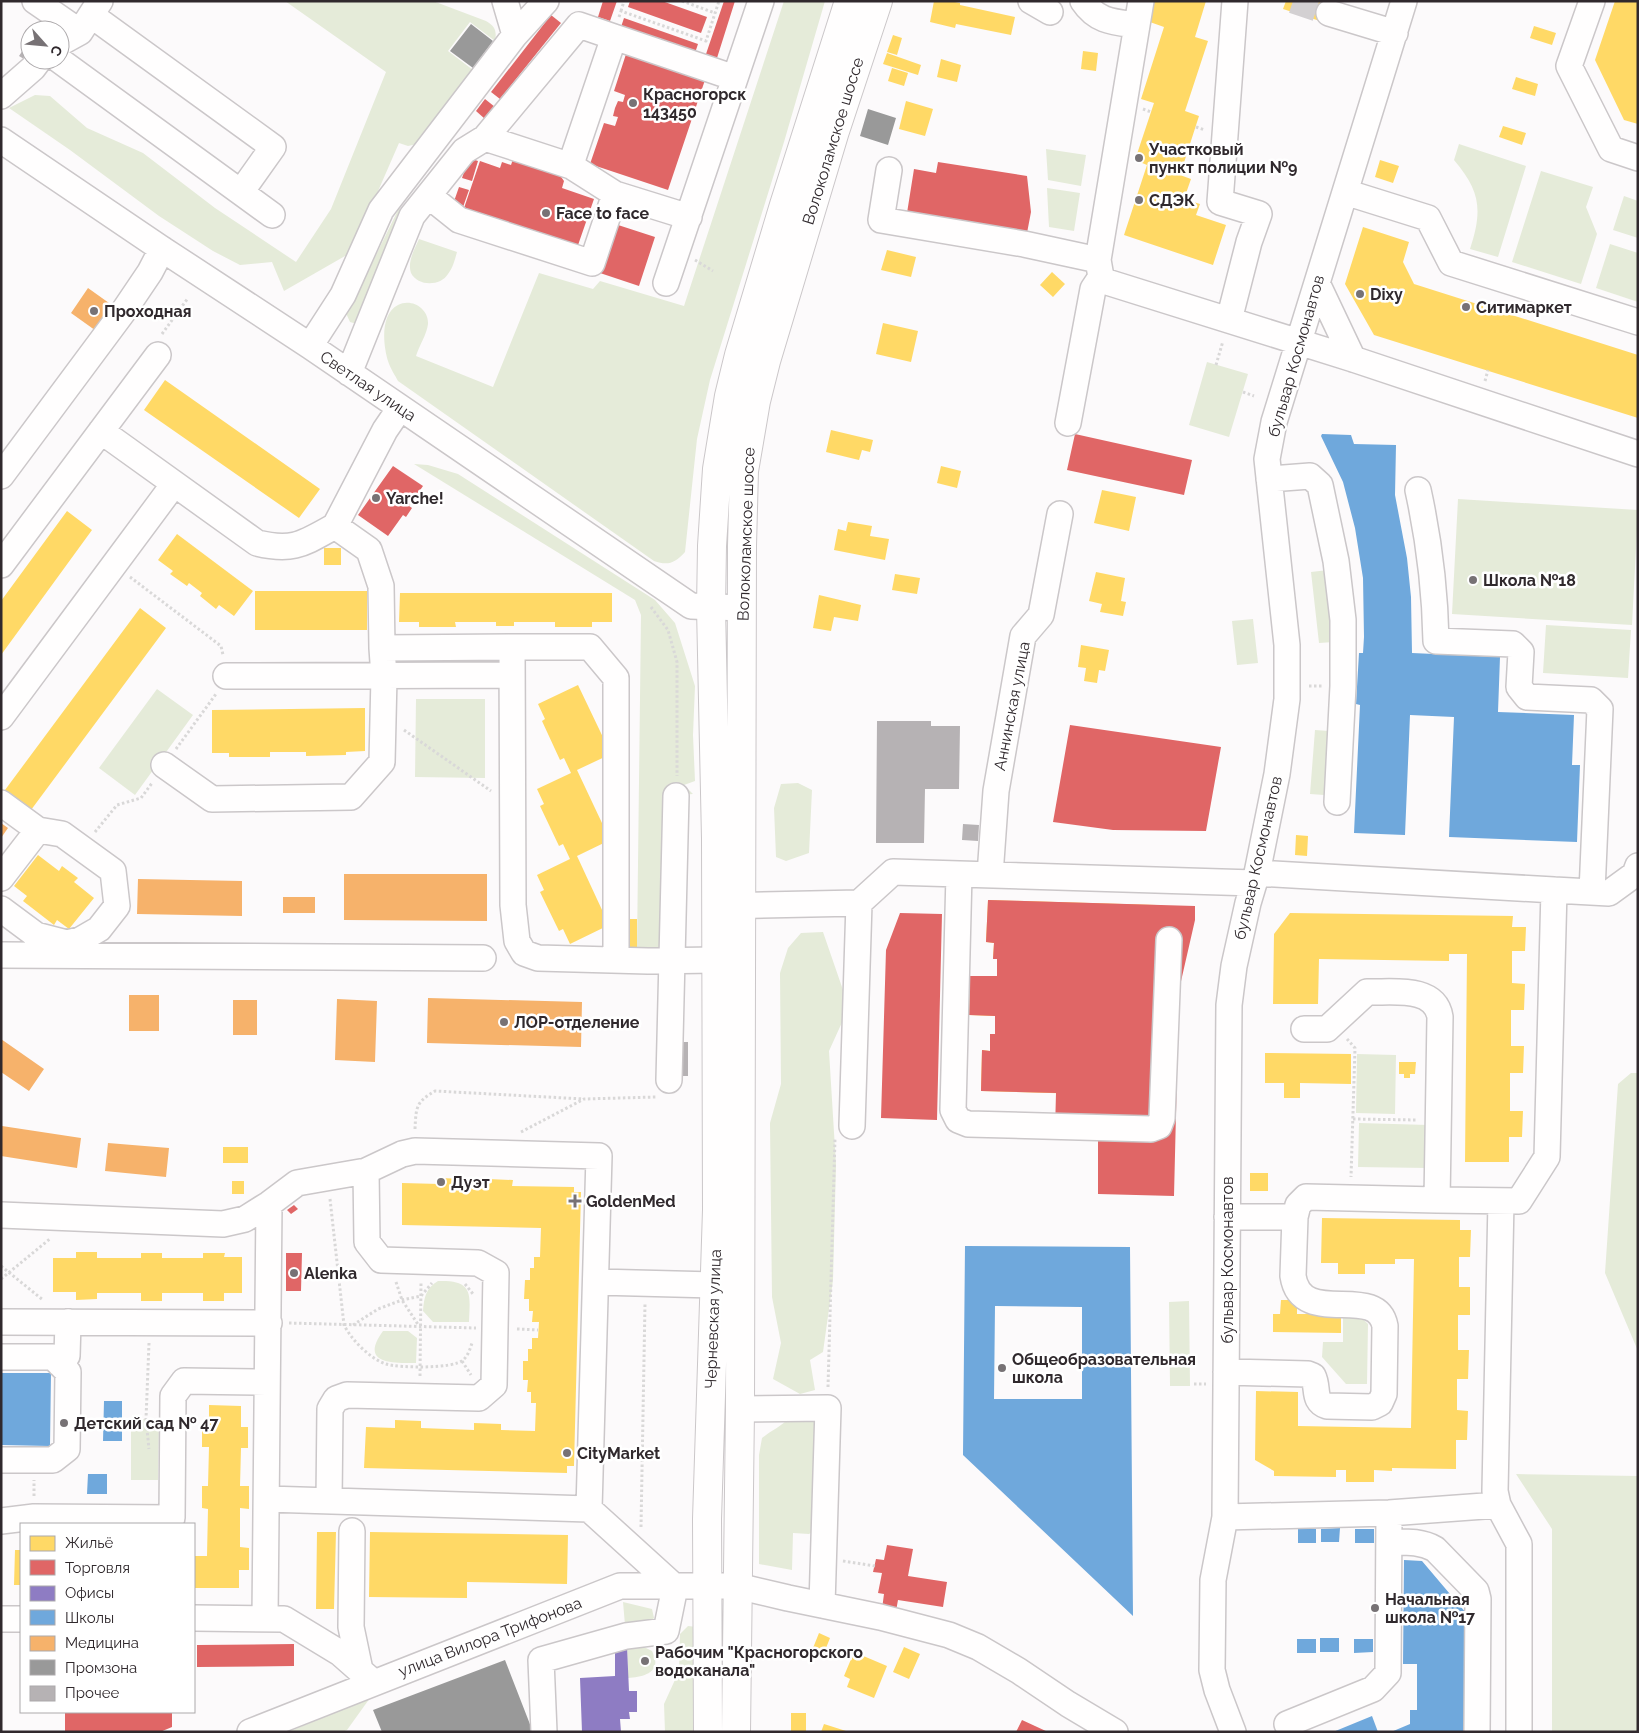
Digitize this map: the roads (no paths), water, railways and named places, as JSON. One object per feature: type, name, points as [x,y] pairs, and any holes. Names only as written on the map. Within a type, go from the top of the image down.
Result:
[{"type":"main road","name":"Волоколамское шоссе","points":[[728,906],[716,839],[710,608],[717,469],[729,396],[739,355],[781,214],[849,1]]},
{"type":"main road","name":"Волоколамское шоссе","points":[[728,906],[743,776],[742,608],[744,471],[756,401],[766,361],[835,131],[878,1]]},
{"type":"main road","name":"Черневская улица","points":[[708,1732],[707,1519],[717,1210],[716,960],[728,906]]},
{"type":"main road","name":"Черневская улица","points":[[728,906],[740,1408],[736,1732]]},
{"type":"street","points":[[35,1],[83,23],[273,148],[241,192]]},
{"type":"street","points":[[505,1],[515,35]]},
{"type":"street","points":[[310,346],[343,296],[381,210],[515,35],[546,1]]},
{"type":"street","points":[[666,283],[761,1]]},
{"type":"street","points":[[1083,1],[1088,9],[1097,16],[1110,21],[1137,25]]},
{"type":"street","points":[[1068,423],[1093,289],[1100,269],[1141,1]]},
{"type":"street","points":[[1227,328],[1249,242],[1259,214],[1220,202],[1235,1]]},
{"type":"street","name":"бульвар Космонавтов","points":[[1233,1732],[1217,1690],[1212,1670],[1213,1580],[1225,1517],[1229,1005],[1234,966],[1256,878],[1278,765],[1288,699],[1287,645],[1267,459],[1274,422],[1404,1]]},
{"type":"street","points":[[1592,1],[1569,66],[1611,149],[1638,158]]},
{"type":"street","points":[[1329,13],[1394,33]]},
{"type":"street","points":[[349,373],[412,216],[464,151],[485,138],[579,25],[735,78]]},
{"type":"street","points":[[570,166],[613,36]]},
{"type":"street","points":[[70,67],[272,215]]},
{"type":"street","points":[[1,96],[31,70]]},
{"type":"street","points":[[485,138],[570,166],[615,194],[689,218]]},
{"type":"street","name":"Светлая улица","points":[[1,140],[310,346],[691,606],[742,608]]},
{"type":"street","points":[[889,170],[881,220],[1024,244],[1100,269],[1107,282],[1227,328],[1299,342],[1638,454]]},
{"type":"street","points":[[1345,192],[1428,218],[1451,263],[1638,322]]},
{"type":"street","points":[[429,196],[459,220],[592,263],[615,194]]},
{"type":"street","points":[[1,476],[123,312],[150,272],[162,249]]},
{"type":"street","points":[[1317,282],[1352,359]]},
{"type":"street","points":[[1,565],[158,355]]},
{"type":"street","points":[[101,431],[257,543],[274,547],[298,546],[335,526],[386,430],[400,408]]},
{"type":"street","points":[[1269,479],[1310,476],[1320,485],[1336,561],[1343,620],[1343,686],[1337,802]]},
{"type":"street","points":[[1,717],[174,484]]},
{"type":"street","points":[[1418,490],[1432,560],[1436,640],[1513,644],[1520,652],[1519,687],[1527,697],[1591,700],[1600,709],[1592,892]]},
{"type":"street","name":"Аннинская улица","points":[[990,875],[996,791],[1023,636],[1041,615],[1060,514]]},
{"type":"street","points":[[164,765],[212,799],[351,797],[382,762],[384,677],[381,586],[369,550],[335,526]]},
{"type":"street","points":[[512,647],[513,905],[517,941],[524,953],[538,958],[716,960]]},
{"type":"street","points":[[382,648],[590,647],[616,678],[616,960]]},
{"type":"street","points":[[226,676],[384,677],[512,675]]},
{"type":"street","points":[[667,1088],[673,961],[676,796]]},
{"type":"street","points":[[1,803],[38,830],[62,834],[113,871],[117,906],[99,929],[80,940],[67,943],[36,936],[1,909]]},
{"type":"street","points":[[1,878],[38,830]]},
{"type":"street","points":[[728,906],[859,903],[893,872],[1256,878],[1609,893],[1635,874],[1638,866]]},
{"type":"street","points":[[959,874],[953,1110],[958,1120],[968,1124],[1152,1129],[1159,1126],[1162,1118],[1170,940]]},
{"type":"street","points":[[1226,1372],[1308,1374],[1314,1376],[1317,1383],[1316,1397],[1320,1404],[1327,1406],[1372,1407],[1380,1403],[1384,1394],[1384,1318],[1360,1304],[1320,1304],[1307,1299],[1294,1285],[1295,1217],[1298,1205],[1306,1198],[1519,1201],[1547,1157],[1554,890]]},
{"type":"street","points":[[844,1130],[859,903]]},
{"type":"street","points":[[1,955],[129,954],[483,958]]},
{"type":"street","points":[[1304,1029],[1327,1029],[1367,992],[1416,994],[1426,996],[1434,1002],[1440,1017],[1437,1200]]},
{"type":"street","points":[[1,1215],[223,1224],[245,1219],[297,1183],[366,1171],[402,1154],[415,1151],[600,1156],[589,1509]]},
{"type":"street","points":[[329,1501],[330,1409],[336,1399],[347,1395],[479,1398],[494,1385],[484,1328],[496,1273],[478,1263],[428,1271],[389,1260],[381,1260],[366,1242],[366,1171]]},
{"type":"street","points":[[1501,1201],[1495,1491],[1498,1506],[1519,1544],[1519,1732]]},
{"type":"street","points":[[265,1618],[269,1204]]},
{"type":"street","points":[[1227,1217],[1295,1217]]},
{"type":"street","points":[[596,1282],[714,1285]]},
{"type":"street","points":[[1,1322],[269,1323]]},
{"type":"street","points":[[59,1322],[68,1356],[60,1364]]},
{"type":"street","points":[[1,1356],[53,1357],[68,1372],[67,1449],[53,1460],[1,1460]]},
{"type":"street","points":[[1,1521],[34,1517],[172,1518],[172,1396],[184,1381],[266,1382]]},
{"type":"street","points":[[740,1408],[828,1408],[822,1605]]},
{"type":"street","points":[[267,1499],[589,1509],[675,1586],[666,1631],[626,1636],[541,1660],[544,1732]]},
{"type":"street","points":[[1225,1517],[1389,1513],[1498,1506]]},
{"type":"street","points":[[1287,1724],[1373,1689],[1388,1673],[1389,1513]]},
{"type":"street","points":[[352,1531],[351,1627],[367,1676]]},
{"type":"street","points":[[1389,1542],[1420,1542],[1428,1545],[1435,1549],[1476,1591],[1478,1599],[1477,1732]]},
{"type":"street","name":"улица Вилора Трифонова","points":[[250,1732],[367,1676],[620,1586],[737,1586],[880,1617],[949,1635],[978,1647],[1019,1670],[1068,1704],[1115,1732]]},
{"type":"street","points":[[195,1618],[284,1619],[340,1653],[367,1676]]},
{"type":"street","points":[[1,1619],[20,1619]]},
{"type":"tunnel","points":[[1293,1],[1329,13]]},
{"type":"place","name":"Красногорск 143450","points":[[633,103]]},
{"type":"place","name":"Участковый пункт полиции №9","points":[[1139,158]]},
{"type":"place","name":"СДЭК","points":[[1139,200]]},
{"type":"place","name":"Face to face","points":[[546,213]]},
{"type":"place","name":"Dixy","points":[[1360,294]]},
{"type":"place","name":"Ситимаркет","points":[[1466,307]]},
{"type":"place","name":"Проходная","points":[[94,311]]},
{"type":"place","name":"Yarche!","points":[[376,498]]},
{"type":"place","name":"Школа №18","points":[[1473,580]]},
{"type":"place","name":"ЛОР-отделение","points":[[504,1022]]},
{"type":"place","name":"Дуэт","points":[[441,1182]]},
{"type":"place","name":"GoldenMed","points":[[575,1201]]},
{"type":"place","name":"Alenka","points":[[294,1273]]},
{"type":"place","name":"Общеобразовательная школа","points":[[1002,1368]]},
{"type":"place","name":"Детский сад № 47","points":[[64,1423]]},
{"type":"place","name":"CityMarket","points":[[567,1453]]},
{"type":"place","name":"Начальная школа №17","points":[[1375,1608]]},
{"type":"place","name":"Рабочим \"Красногорского водоканала\"","points":[[645,1661]]}]
